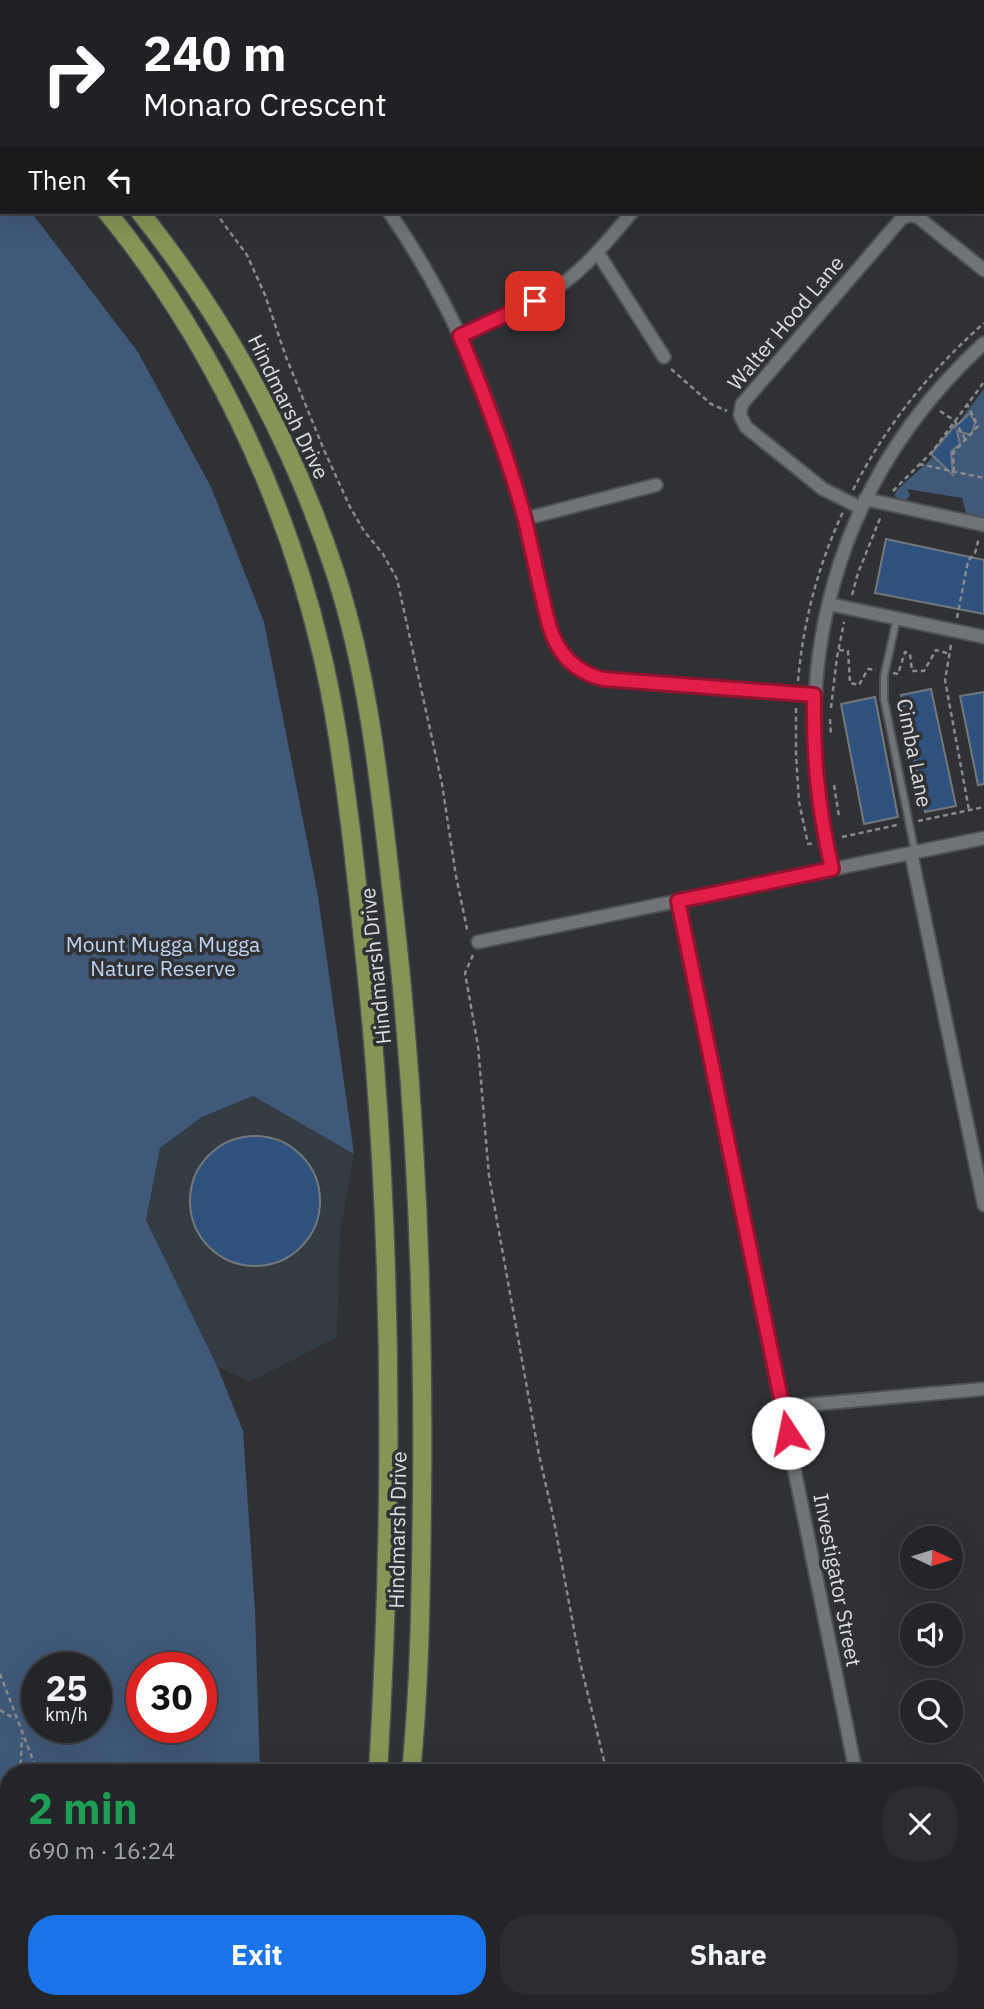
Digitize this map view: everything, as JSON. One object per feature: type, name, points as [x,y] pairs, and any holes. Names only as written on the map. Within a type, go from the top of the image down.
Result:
[{"type":"main road","name":"Hindmarsh Drive","points":[[109,214],[147,265],[197,342],[257,460],[307,599],[320,643],[337,730],[372,1025],[388,1297],[388,1543],[378,1764]]},
{"type":"main road","name":"Hindmarsh Drive","points":[[142,214],[214,315],[270,416],[315,517],[337,580],[355,645],[367,706],[398,943],[412,1110],[419,1241],[422,1516],[412,1764]]},
{"type":"street","points":[[390,214],[420,259],[460,336],[489,405],[524,519],[554,640],[565,657],[578,669],[596,678],[609,680],[814,695]]},
{"type":"street","points":[[460,336],[517,311],[551,292],[598,253],[630,214]]},
{"type":"street","name":"Walter Hood Lane","points":[[863,503],[823,489],[746,427],[740,415],[742,404],[902,218],[911,215],[919,218],[984,270]]},
{"type":"street","points":[[598,253],[664,357]]},
{"type":"street","points":[[832,869],[818,800],[814,695],[828,604],[842,555],[863,503],[894,448],[927,403],[984,343]]},
{"type":"street","points":[[524,519],[656,485]]},
{"type":"street","points":[[863,503],[887,504],[984,525]]},
{"type":"street","points":[[828,604],[984,637]]},
{"type":"street","points":[[478,942],[984,838]]},
{"type":"street","points":[[913,853],[984,1205]]},
{"type":"street","name":"Investigator Street","points":[[678,901],[854,1764]]},
{"type":"street","points":[[782,1407],[984,1388]]},
{"type":"lane","name":"Cimba Lane","points":[[897,618],[885,672],[884,691],[913,853]]},
{"type":"path","points":[[216,214],[247,255],[265,295],[285,357],[350,507],[397,579],[442,784],[467,929],[478,942],[465,973],[478,1046],[489,1176],[539,1455],[580,1662],[605,1764]]},
{"type":"path","points":[[831,740],[830,717],[837,657],[848,608],[858,573],[887,504],[894,489],[932,452],[984,382]]},
{"type":"path","points":[[915,394],[954,422],[965,439]]},
{"type":"path","points":[[954,472],[953,453],[978,426],[967,404]]},
{"type":"path","points":[[919,464],[984,478]]},
{"type":"path","points":[[969,810],[944,680],[968,561],[975,553],[979,538]]},
{"type":"path","points":[[832,775],[840,825]]},
{"type":"path","points":[[808,844],[984,807]]},
{"type":"path","points":[[0,1674],[21,1729]]},
{"type":"path","points":[[0,1710],[15,1718],[21,1730]]},
{"type":"path","points":[[21,1764],[23,1743]]},
{"type":"path","points":[[26,1743],[34,1764]]},
{"type":"shaded area","points":[[253,1096],[354,1154],[340,1233],[337,1337],[250,1382],[217,1366],[146,1220],[160,1148],[202,1117]]},
{"type":"green space","name":"Mount Mugga Mugga Nature Reserve","points":[[0,214],[33,214],[138,352],[211,487],[264,622],[318,896],[354,1154],[253,1096],[202,1117],[160,1148],[146,1220],[217,1366],[243,1431],[255,1610],[260,1764],[0,1764]]},
{"type":"green space","points":[[984,389],[984,520],[967,516],[962,498],[907,489],[910,495],[905,501],[894,496],[897,490],[929,461]]},
{"type":"building","points":[[970,413],[975,423],[971,435],[957,431],[960,444],[951,452],[953,475],[931,454],[955,425]]},
{"type":"building","points":[[886,539],[984,560],[984,614],[875,593]]},
{"type":"building","points":[[931,689],[956,806],[925,812],[901,695]]},
{"type":"building","points":[[984,692],[984,784],[978,785],[960,696]]},
{"type":"building","points":[[875,697],[898,817],[864,824],[841,704]]},
{"type":"building","points":[[255,1136],[280,1141],[301,1155],[315,1176],[320,1201],[315,1226],[301,1247],[280,1261],[255,1266],[230,1261],[209,1247],[195,1226],[190,1201],[195,1176],[209,1155],[230,1141]]},
{"type":"route","points":[[535,301],[460,336],[489,405],[511,473],[549,625],[560,652],[578,669],[603,679],[814,695],[813,743],[818,800],[832,869],[678,901],[788,1433]]}]
